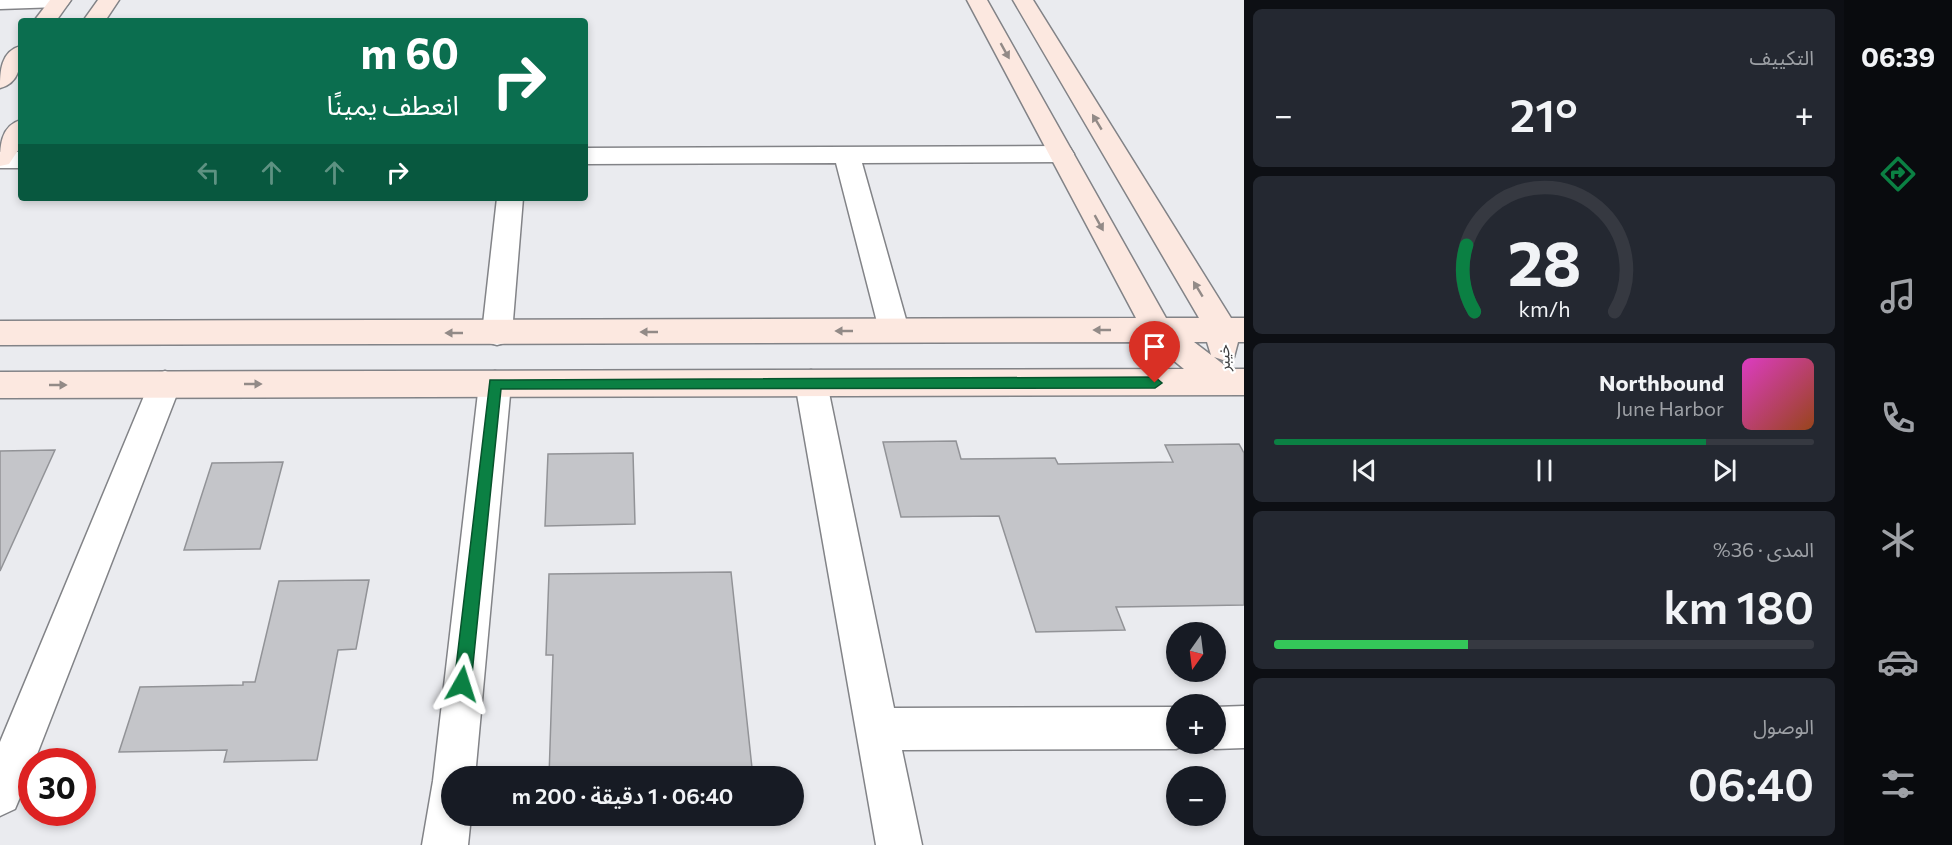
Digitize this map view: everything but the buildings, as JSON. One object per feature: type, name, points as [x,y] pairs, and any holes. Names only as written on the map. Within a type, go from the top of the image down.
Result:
[{"type":"street","points":[[96,18],[109,0]]},
{"type":"street","name":"خيبر","points":[[977,0],[1157,330],[1234,382]]},
{"type":"street","name":"خيبر","points":[[1023,0],[1233,330],[1234,382]]},
{"type":"street","points":[[0,3],[60,1]]},
{"type":"street","points":[[47,18],[60,1]]},
{"type":"street","points":[[0,81],[18,57]]},
{"type":"street","points":[[0,159],[18,132]]},
{"type":"street","points":[[588,156],[1061,154]]},
{"type":"street","points":[[847,155],[894,330]]},
{"type":"street","points":[[0,159],[18,160]]},
{"type":"street","points":[[497,333],[510,201]]},
{"type":"street","points":[[0,333],[1233,330]]},
{"type":"street","points":[[0,385],[1234,382]]},
{"type":"street","points":[[811,383],[899,845]]},
{"type":"street","points":[[0,794],[165,384]]},
{"type":"street","points":[[454,766],[495,384]]},
{"type":"street","points":[[878,729],[1166,728]]},
{"type":"street","points":[[1226,728],[1244,728]]},
{"type":"street","points":[[445,845],[447,826]]},
{"type":"route","points":[[462,684],[495,384],[1155,383]]}]
